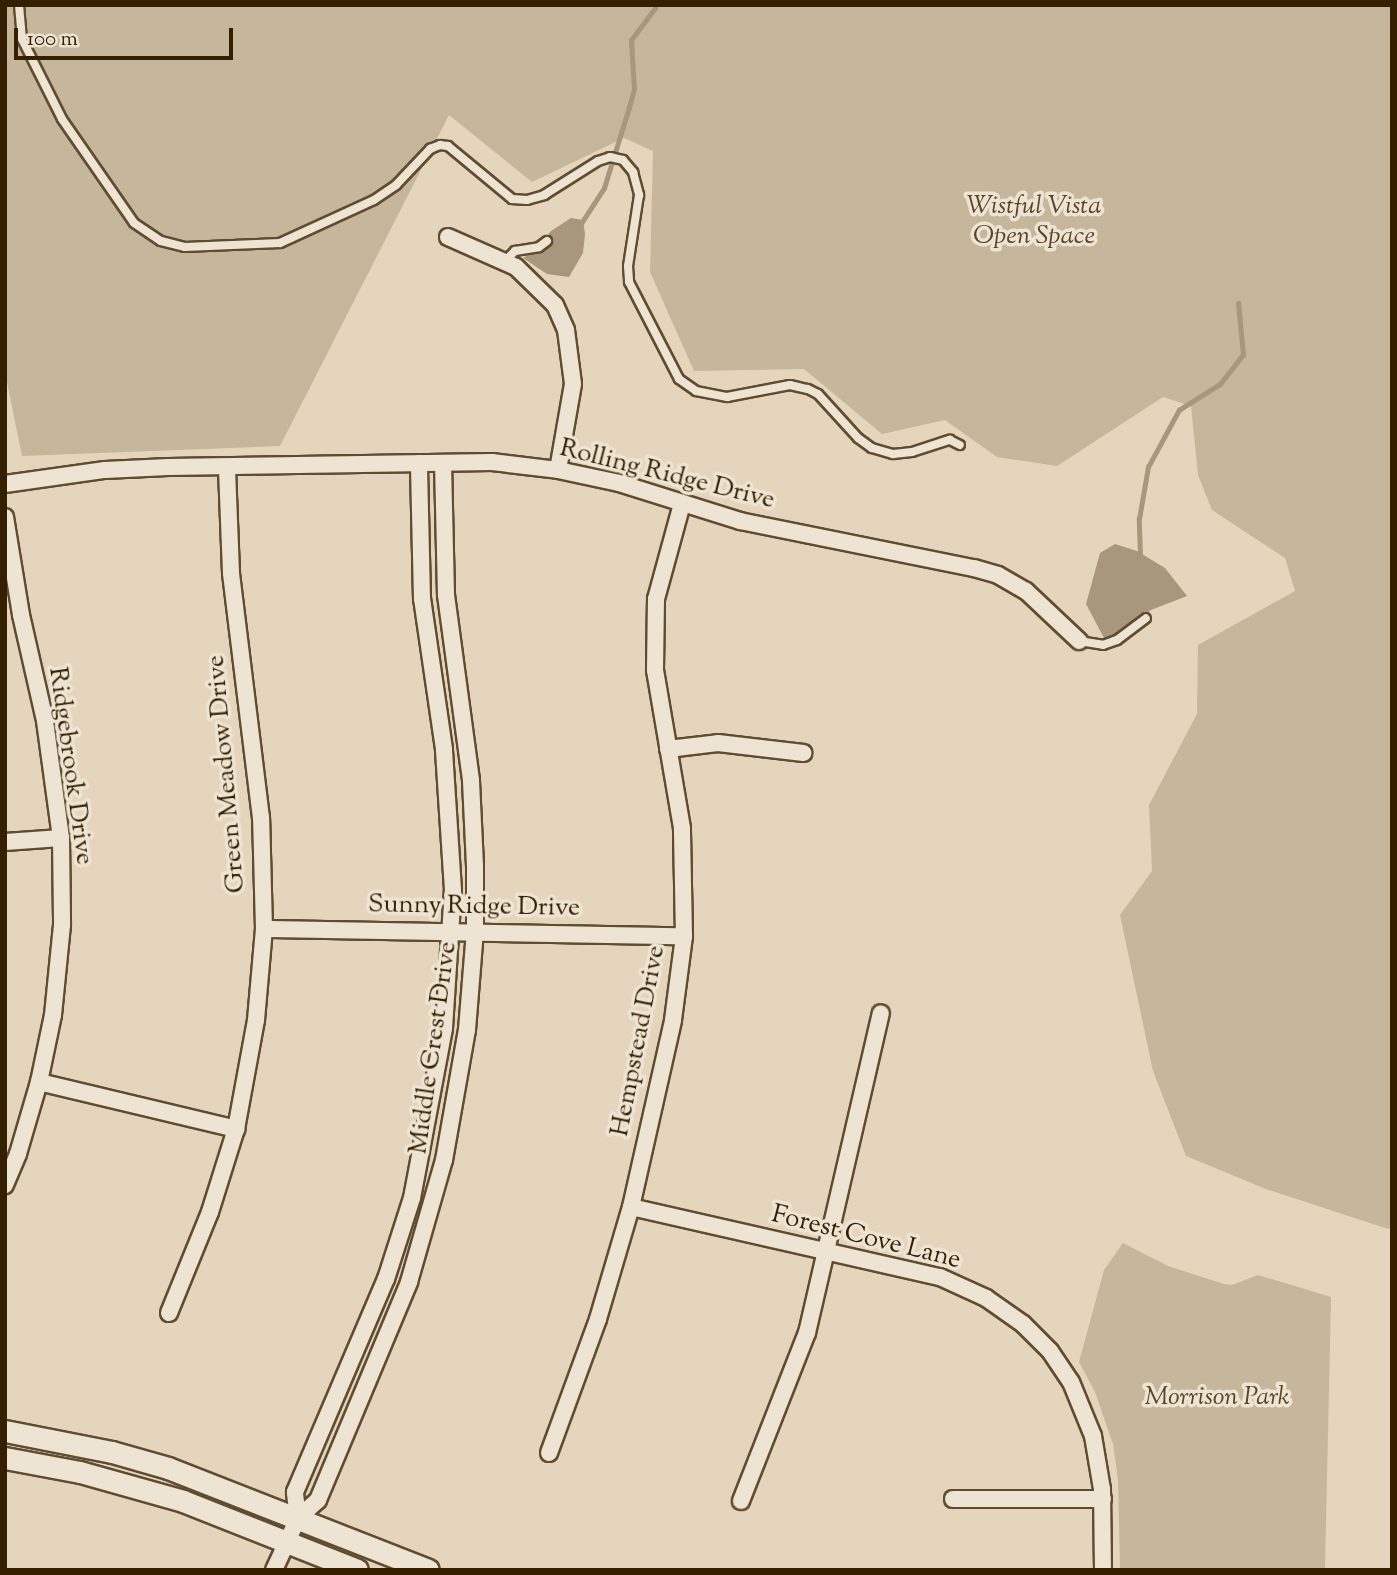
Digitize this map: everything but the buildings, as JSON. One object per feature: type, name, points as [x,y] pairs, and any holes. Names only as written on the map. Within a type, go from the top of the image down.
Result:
[{"type":"main road","points":[[5,1431],[112,1452],[168,1468],[428,1570]]},
{"type":"main road","points":[[5,1458],[130,1484],[358,1570]]},
{"type":"street","points":[[448,237],[505,261],[537,284],[555,305],[566,330],[573,384],[558,470]]},
{"type":"street","name":"Rolling Ridge Drive","points":[[5,484],[105,470],[419,463],[492,463],[558,470],[619,483],[740,521],[998,575],[1026,591],[1079,640]]},
{"type":"street","name":"Middle Crest Drive","points":[[298,1518],[295,1492],[386,1279],[411,1198],[439,1062],[452,931],[447,788],[422,599],[419,463]]},
{"type":"street","name":"Middle Crest Drive","points":[[274,1570],[298,1518],[318,1500],[408,1282],[432,1205],[457,1092],[467,1030],[475,931],[471,779],[446,595],[443,463]]},
{"type":"street","name":"Green Meadow Drive","points":[[169,1313],[210,1212],[236,1129],[256,1020],[264,929],[261,818],[231,573],[227,468]]},
{"type":"street","name":"Hempstead Drive","points":[[549,1453],[598,1319],[631,1207],[673,1020],[684,936],[682,828],[655,670],[656,599],[682,504]]},
{"type":"street","name":"Ridgebrook Drive","points":[[5,517],[13,617],[45,721],[61,838],[62,925],[52,1015],[39,1082],[18,1154],[5,1185]]},
{"type":"street","points":[[435,691],[457,687]]},
{"type":"street","points":[[668,748],[718,743],[803,753]]},
{"type":"street","points":[[5,842],[61,838]]},
{"type":"street","name":"Sunny Ridge Drive","points":[[264,929],[684,936]]},
{"type":"street","points":[[741,1501],[797,1364],[881,1013]]},
{"type":"street","points":[[39,1082],[236,1129]]},
{"type":"street","points":[[411,1198],[432,1205]]},
{"type":"street","name":"Forest Cove Lane","points":[[631,1207],[940,1277],[985,1298],[1023,1324],[1050,1351],[1071,1382],[1086,1412],[1100,1464],[1103,1499],[1102,1570]]},
{"type":"street","points":[[953,1499],[1103,1499]]},
{"type":"lane","points":[[19,5],[22,39],[62,119],[135,223],[161,242],[185,247],[280,243],[374,200],[396,185],[430,149],[440,145],[448,146],[512,199],[527,200],[544,195],[598,161],[610,157],[623,160],[633,172],[639,195],[628,266],[629,282],[679,379],[696,391],[727,397],[790,385],[808,389],[818,394],[858,438],[872,448],[893,454],[912,452],[950,440],[960,444]]},
{"type":"lane","points":[[505,261],[515,251],[539,247],[547,241]]},
{"type":"lane","points":[[1079,640],[1103,645],[1117,640],[1146,618]]},
{"type":"green space","name":"Wistful Vista Open Space","points":[[5,5],[1392,5],[1392,1227],[1388,1229],[1266,1189],[1186,1156],[1153,1071],[1120,915],[1152,871],[1149,805],[1197,714],[1198,645],[1295,591],[1285,558],[1212,510],[1198,475],[1191,406],[1163,397],[1057,466],[997,457],[945,420],[882,434],[804,369],[694,371],[650,272],[653,151],[624,138],[532,182],[449,115],[280,446],[22,456],[5,372]]},
{"type":"green space","name":"Morrison Park","points":[[1123,1243],[1168,1266],[1224,1284],[1232,1285],[1258,1275],[1331,1297],[1325,1570],[1120,1570],[1118,1479],[1113,1444],[1095,1392],[1079,1362],[1104,1270]]},
{"type":"shaded area","points":[[571,218],[583,220],[585,234],[583,253],[569,277],[547,274],[523,258],[535,251],[551,231]]},
{"type":"shaded area","points":[[1115,544],[1137,551],[1165,568],[1187,596],[1151,610],[1117,634],[1104,638],[1086,604],[1100,553]]},
{"type":"waterway","points":[[580,225],[604,188],[634,89],[631,40],[655,8]]},
{"type":"waterway","points":[[1140,556],[1139,519],[1148,467],[1179,410],[1220,384],[1243,355],[1238,303]]}]
